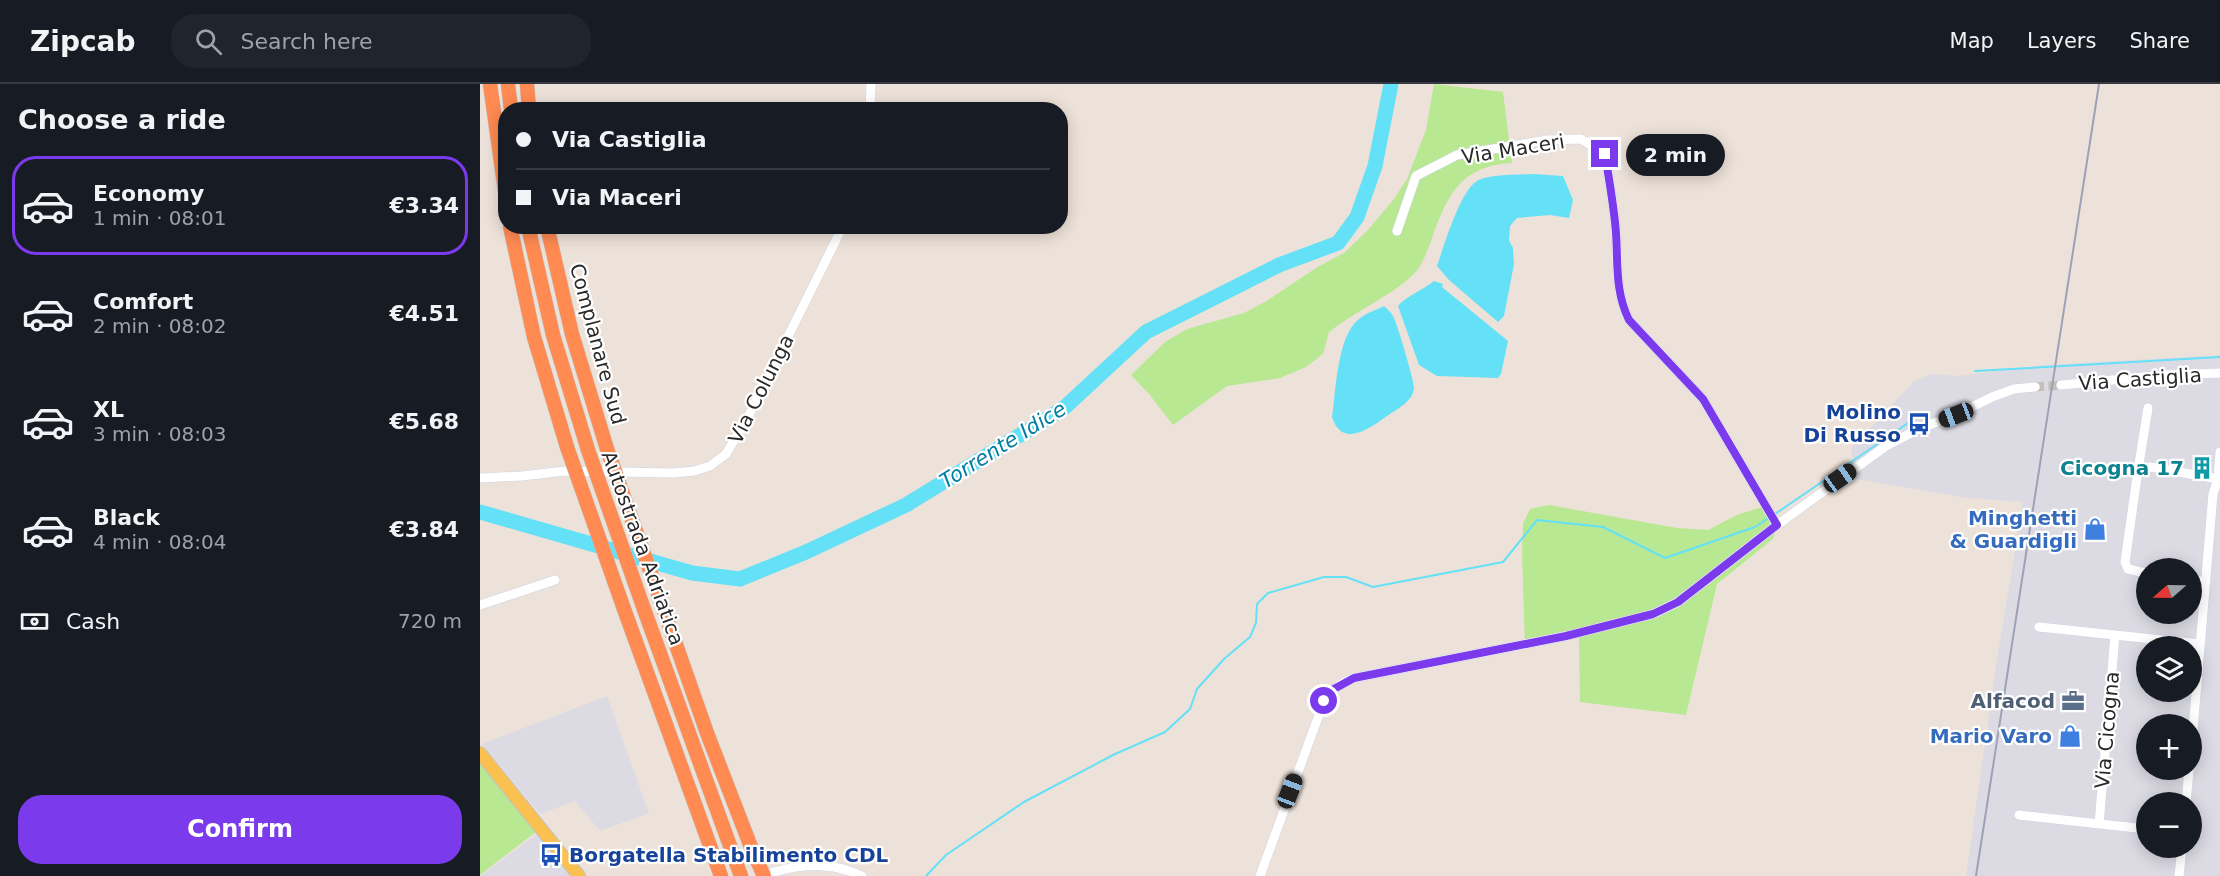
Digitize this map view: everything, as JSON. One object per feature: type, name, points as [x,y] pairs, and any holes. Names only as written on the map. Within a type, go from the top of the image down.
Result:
[{"type":"highway","points":[[490,84],[498,141]]},
{"type":"highway","points":[[508,84],[510,102]]},
{"type":"highway","points":[[527,84],[528,102]]},
{"type":"highway","name":"Autostrada Adriatica","points":[[512,234],[534,337],[567,447],[721,876]]},
{"type":"highway","name":"Autostrada Adriatica","points":[[530,234],[553,335],[588,450],[741,876]]},
{"type":"highway","name":"Complanare Sud","points":[[549,234],[572,334],[607,449],[707,733],[763,876]]},
{"type":"main road","points":[[480,753],[579,876]]},
{"type":"street","points":[[870,102],[871,84]]},
{"type":"street","name":"Via Maceri","points":[[1396,231],[1416,176],[1457,155],[1547,140],[1581,139],[1605,154],[1616,233],[1618,289],[1629,320],[1703,399],[1774,519]]},
{"type":"street","name":"Via Colunga","points":[[480,478],[565,471],[673,473],[694,471],[710,465],[726,454],[748,417],[839,234]]},
{"type":"street","name":"Via Castiglia","points":[[2061,385],[2165,375],[2220,373]]},
{"type":"street","points":[[1260,876],[1324,701],[1340,684],[1354,678],[1566,636],[1653,614],[1678,602],[1774,519],[1886,446],[1992,397],[2014,389],[2035,387]]},
{"type":"street","points":[[2136,571],[2128,569],[2125,562],[2148,408]]},
{"type":"street","points":[[2201,636],[2220,452]]},
{"type":"street","points":[[2138,470],[2151,467],[2218,479]]},
{"type":"street","points":[[480,605],[555,580]]},
{"type":"street","points":[[2202,581],[2206,582]]},
{"type":"street","points":[[2039,627],[2136,637]]},
{"type":"street","name":"Via Cicogna","points":[[2099,824],[2115,635]]},
{"type":"street","points":[[2019,815],[2136,829]]},
{"type":"street","points":[[2180,876],[2181,858]]},
{"type":"street","points":[[763,876],[811,864],[837,867],[862,876]]},
{"type":"shaded area","points":[[2220,355],[2220,876],[1966,876],[1997,658],[2023,502],[1967,498],[1856,479],[1851,449],[1913,382],[1931,374],[1959,376],[2045,365]]},
{"type":"shaded area","points":[[607,696],[649,813],[600,831],[575,801],[540,814],[482,744]]},
{"type":"shaded area","points":[[538,833],[571,876],[480,876]]},
{"type":"green space","points":[[1434,84],[1503,92],[1512,163],[1481,170],[1469,176],[1459,185],[1444,208],[1424,258],[1413,275],[1393,291],[1329,332],[1323,354],[1306,367],[1280,378],[1227,386],[1173,425],[1131,375],[1165,342],[1187,329],[1244,313],[1265,302],[1319,266],[1344,253],[1367,231],[1394,199],[1407,179],[1426,130]]},
{"type":"green space","points":[[1549,505],[1677,528],[1708,530],[1737,515],[1765,506],[1775,520],[1774,538],[1717,584],[1686,715],[1580,702],[1579,636],[1525,647],[1523,524],[1530,509]]},
{"type":"green space","points":[[480,762],[537,831],[480,875]]},
{"type":"water","points":[[1504,175],[1563,176],[1573,200],[1569,218],[1550,215],[1517,218],[1510,226],[1509,240],[1513,248],[1514,264],[1504,316],[1498,322],[1449,280],[1437,266],[1459,207],[1477,181]]},
{"type":"water","points":[[1434,281],[1443,284],[1442,287],[1508,341],[1501,374],[1498,378],[1437,376],[1419,365],[1398,306]]},
{"type":"water","points":[[1384,306],[1392,315],[1398,329],[1411,374],[1413,392],[1404,404],[1373,426],[1357,433],[1342,432],[1332,417],[1339,365],[1346,338],[1359,319]]},
{"type":"waterway","name":"Torrente Idice","points":[[480,512],[692,573],[740,579],[806,552],[906,505],[1064,408],[1146,332],[1279,265],[1338,243],[1357,217],[1375,166],[1391,84]]},
{"type":"waterway","points":[[1975,371],[2220,357]]},
{"type":"waterway","points":[[1775,514],[1911,421]]},
{"type":"waterway","points":[[926,876],[946,855],[1024,802],[1113,755],[1165,732],[1190,709],[1197,689],[1224,659],[1250,637],[1256,623],[1257,604],[1268,593],[1324,577],[1346,577],[1373,587],[1503,562],[1537,520],[1603,527],[1665,558],[1755,527],[1770,517]]},
{"type":"tunnel","points":[[2035,387],[2061,385]]},
{"type":"railway","points":[[1976,876],[2099,84]]},
{"type":"place","name":"Molino Di Russo","points":[[1919,424]]},
{"type":"place","name":"Cicogna 17","points":[[2202,468]]},
{"type":"place","name":"Minghetti & Guardigli","points":[[2095,529]]},
{"type":"place","name":"Alfacod","points":[[2073,701]]},
{"type":"place","name":"Mario Varo","points":[[2070,736]]},
{"type":"place","name":"Borgatella Stabilimento CDL","points":[[551,855]]},
{"type":"route","points":[[1324,701],[1332,690],[1354,678],[1566,636],[1653,614],[1678,602],[1777,525],[1703,399],[1629,320],[1618,289],[1616,233],[1605,154]]}]
